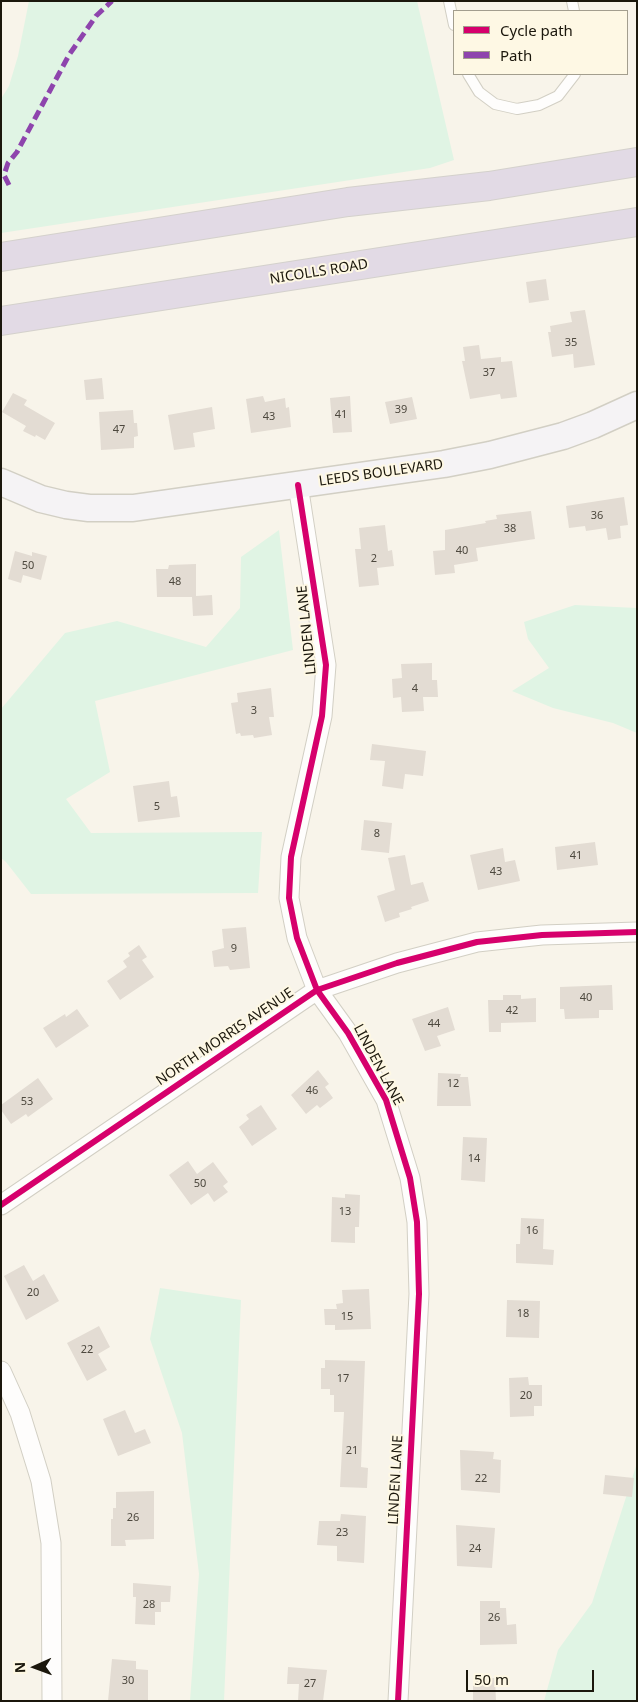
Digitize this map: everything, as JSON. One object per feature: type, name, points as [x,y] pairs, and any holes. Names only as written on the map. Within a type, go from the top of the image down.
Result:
[{"type":"highway","points":[[348,202],[487,172],[637,146]]},
{"type":"highway","points":[[1,257],[348,202],[489,186],[637,162]]},
{"type":"highway","name":"NICOLLS ROAD","points":[[1,321],[630,226]]},
{"type":"street","name":"LEEDS BOULEVARD","points":[[1,482],[41,499],[66,505],[110,509],[132,508],[298,485],[490,455],[563,436],[637,405]]},
{"type":"street","name":"LINDEN LANE","points":[[298,485],[326,665],[322,716],[291,857],[289,898],[297,938],[317,990],[348,1033],[386,1100],[410,1178],[417,1222],[419,1294],[398,1701]]},
{"type":"street","name":"NORTH MORRIS AVENUE","points":[[1,1205],[317,990],[397,962],[478,942],[542,934],[637,932]]},
{"type":"street","points":[[1,1371],[20,1413],[40,1481],[51,1543],[52,1701]]},
{"type":"lane","points":[[449,1],[453,20]]},
{"type":"lane","points":[[469,75],[479,92],[495,104],[517,109],[539,105],[558,96],[574,75]]},
{"type":"green space","points":[[29,1],[417,1],[454,160],[430,168],[1,233],[1,99],[9,86],[18,56]]},
{"type":"green space","points":[[279,530],[293,650],[95,701],[110,772],[66,799],[91,833],[262,832],[258,893],[31,894],[1,858],[1,709],[65,633],[117,621],[206,647],[240,608],[241,557]]},
{"type":"green space","points":[[575,605],[637,608],[637,733],[613,723],[553,708],[512,691],[549,668],[528,639],[524,622]]},
{"type":"green space","points":[[160,1288],[241,1300],[224,1701],[190,1701],[199,1574],[182,1433],[150,1339]]},
{"type":"green space","points":[[637,1463],[637,1701],[544,1701],[558,1650],[592,1603]]},
{"type":"building","points":[[546,279],[549,300],[529,303],[526,282]]},
{"type":"building","points":[[585,310],[595,365],[574,368],[573,354],[552,357],[548,332],[551,332],[550,326],[572,322],[570,312]]},
{"type":"building","points":[[479,345],[481,359],[501,357],[501,362],[512,361],[517,397],[501,399],[500,394],[470,399],[462,361],[465,361],[463,347]]},
{"type":"building","points":[[102,378],[104,399],[86,400],[84,380]]},
{"type":"building","points":[[13,393],[27,400],[24,405],[55,423],[45,440],[23,431],[26,426],[2,412]]},
{"type":"building","points":[[263,396],[265,402],[285,398],[286,408],[289,407],[291,427],[251,433],[246,399]]},
{"type":"building","points":[[350,396],[352,432],[333,433],[330,398]]},
{"type":"building","points":[[412,397],[417,419],[390,424],[385,402]]},
{"type":"building","points":[[212,407],[215,429],[193,433],[195,447],[174,450],[168,415]]},
{"type":"building","points":[[133,410],[138,436],[134,437],[134,448],[101,450],[99,412]]},
{"type":"building","points":[[624,497],[628,525],[620,526],[621,538],[608,540],[606,528],[586,531],[585,526],[569,528],[566,506]]},
{"type":"building","points":[[531,511],[535,539],[476,548],[478,561],[454,565],[455,573],[435,575],[433,551],[445,550],[445,530],[486,523],[485,521],[497,519],[496,515]]},
{"type":"building","points":[[385,525],[388,551],[392,550],[394,566],[377,568],[379,585],[359,587],[355,549],[361,549],[359,528]]},
{"type":"building","points":[[15,551],[32,556],[32,552],[47,556],[41,580],[23,575],[21,583],[8,579]]},
{"type":"building","points":[[196,564],[196,596],[212,595],[213,615],[193,616],[192,597],[157,597],[156,569],[168,569],[169,565]]},
{"type":"building","points":[[432,663],[432,680],[437,680],[438,697],[423,697],[424,711],[402,712],[401,697],[393,698],[392,679],[402,678],[401,664]]},
{"type":"building","points":[[271,688],[274,717],[269,717],[272,735],[254,738],[253,735],[241,736],[240,733],[236,734],[231,703],[238,702],[237,693]]},
{"type":"building","points":[[372,744],[426,751],[423,776],[405,774],[403,789],[382,786],[385,761],[370,760]]},
{"type":"building","points":[[169,781],[171,797],[177,796],[180,817],[138,822],[133,786]]},
{"type":"building","points":[[364,820],[392,823],[389,853],[361,850]]},
{"type":"building","points":[[595,842],[598,865],[557,870],[555,847]]},
{"type":"building","points":[[503,848],[505,862],[515,860],[520,881],[478,890],[470,855]]},
{"type":"building","points":[[405,855],[411,885],[423,882],[429,901],[411,907],[412,909],[399,913],[400,917],[385,922],[377,896],[395,890],[388,858]]},
{"type":"building","points":[[246,927],[250,968],[230,970],[228,966],[214,967],[212,951],[224,948],[222,929]]},
{"type":"building","points":[[139,945],[147,957],[142,960],[154,977],[120,1000],[107,981],[127,967],[123,961],[130,956],[128,953]]},
{"type":"building","points":[[612,985],[613,1010],[599,1010],[599,1018],[565,1019],[564,1009],[560,1009],[560,987]]},
{"type":"building","points":[[503,995],[521,995],[521,999],[536,998],[536,1022],[501,1023],[501,1032],[489,1032],[488,1000],[503,1000]]},
{"type":"building","points":[[448,1007],[455,1030],[437,1036],[441,1046],[425,1051],[412,1019]]},
{"type":"building","points":[[77,1009],[89,1026],[56,1048],[43,1028],[65,1014],[66,1017]]},
{"type":"building","points":[[318,1070],[329,1084],[325,1087],[333,1098],[320,1108],[317,1105],[306,1114],[291,1095]]},
{"type":"building","points":[[438,1073],[461,1074],[460,1077],[468,1077],[471,1106],[437,1106]]},
{"type":"building","points":[[38,1078],[53,1099],[28,1117],[26,1114],[11,1124],[1,1110],[1,1105]]},
{"type":"building","points":[[261,1105],[277,1129],[252,1146],[239,1127],[249,1119],[246,1115]]},
{"type":"building","points":[[463,1137],[487,1138],[485,1182],[461,1180]]},
{"type":"building","points":[[188,1161],[197,1174],[213,1162],[228,1182],[223,1186],[228,1192],[214,1202],[208,1193],[191,1205],[169,1175]]},
{"type":"building","points":[[345,1194],[360,1195],[359,1227],[355,1227],[355,1243],[331,1242],[332,1197],[345,1198]]},
{"type":"building","points":[[521,1218],[544,1219],[543,1249],[554,1250],[553,1265],[516,1263],[516,1244],[520,1244]]},
{"type":"building","points":[[24,1265],[33,1281],[44,1274],[59,1301],[26,1320],[4,1276]]},
{"type":"building","points":[[369,1289],[371,1329],[335,1330],[335,1325],[325,1325],[324,1309],[337,1309],[336,1304],[343,1303],[342,1290]]},
{"type":"building","points":[[507,1300],[540,1301],[539,1338],[506,1337]]},
{"type":"building","points":[[99,1326],[110,1347],[98,1354],[107,1370],[87,1381],[67,1343]]},
{"type":"building","points":[[325,1360],[365,1361],[361,1467],[368,1468],[367,1488],[340,1487],[344,1412],[334,1412],[334,1395],[330,1395],[330,1389],[321,1389],[321,1368],[325,1368]]},
{"type":"building","points":[[528,1377],[529,1385],[542,1385],[542,1406],[534,1406],[534,1416],[510,1417],[509,1378]]},
{"type":"building","points":[[125,1410],[135,1433],[145,1429],[151,1443],[118,1456],[103,1419]]},
{"type":"building","points":[[460,1450],[494,1452],[493,1459],[501,1460],[500,1493],[461,1490]]},
{"type":"building","points":[[605,1475],[634,1478],[632,1497],[603,1494]]},
{"type":"building","points":[[154,1491],[154,1539],[125,1540],[126,1546],[111,1546],[111,1519],[113,1519],[113,1508],[116,1508],[116,1492]]},
{"type":"building","points":[[341,1514],[366,1516],[364,1563],[337,1561],[337,1546],[317,1545],[319,1521],[340,1521]]},
{"type":"building","points":[[456,1525],[495,1528],[492,1568],[457,1566]]},
{"type":"building","points":[[133,1583],[171,1586],[170,1602],[161,1602],[161,1612],[155,1612],[155,1625],[135,1624],[136,1597],[133,1597]]},
{"type":"building","points":[[480,1601],[500,1601],[500,1608],[506,1608],[507,1625],[516,1624],[517,1644],[480,1645]]},
{"type":"building","points":[[112,1659],[136,1661],[136,1669],[148,1670],[148,1701],[108,1701]]},
{"type":"building","points":[[288,1667],[327,1670],[323,1701],[298,1701],[299,1684],[287,1684]]},
{"type":"building","points":[[495,1678],[496,1701],[473,1701],[473,1679]]},
{"type":"marked path","points":[[9,185],[4,175],[8,163],[17,152],[69,55],[96,16],[112,1]]},
{"type":"cycle path","points":[[298,485],[326,665],[322,716],[291,857],[289,898],[297,938],[317,990],[348,1033],[386,1100],[410,1178],[417,1222],[419,1294],[398,1701]]},
{"type":"cycle path","points":[[1,1205],[317,990],[397,963],[477,942],[542,935],[637,932]]}]
